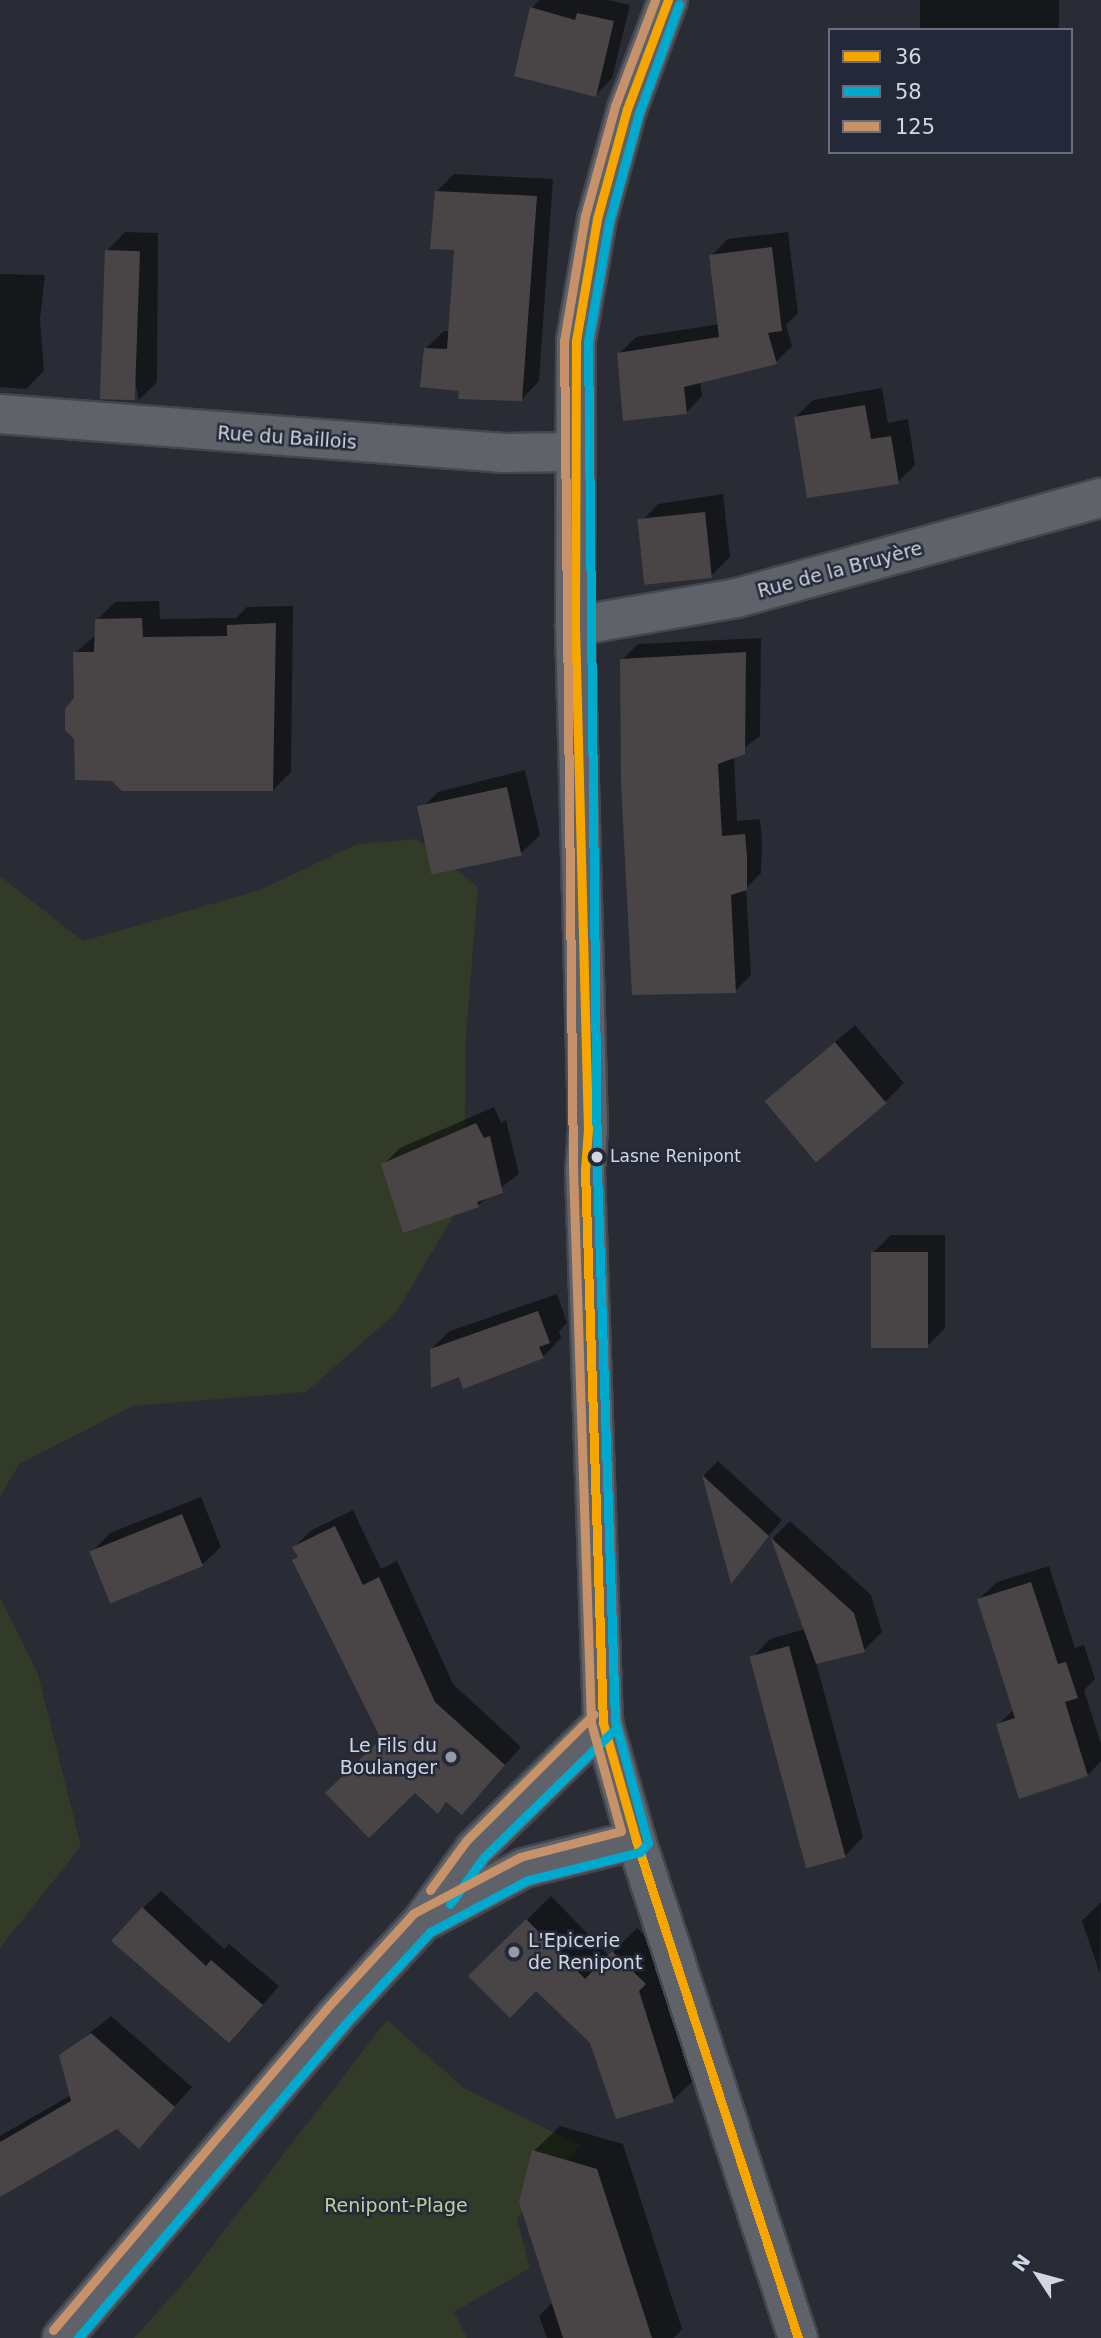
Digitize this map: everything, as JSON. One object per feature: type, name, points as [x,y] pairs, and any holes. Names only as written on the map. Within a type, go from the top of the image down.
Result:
[{"type":"street","points":[[668,0],[627,109],[597,219],[576,341],[575,626],[588,1129],[585,1170],[603,1723],[636,1840],[798,2338]]},
{"type":"street","name":"Rue du Baillois","points":[[0,414],[489,453],[575,452]]},
{"type":"street","name":"Rue de la Bruyère","points":[[575,626],[737,598],[1101,498]]},
{"type":"street","points":[[62,2338],[335,2017],[422,1922],[475,1849],[603,1723]]},
{"type":"street","points":[[422,1922],[524,1868],[636,1840]]},
{"type":"green space","points":[[417,839],[478,887],[466,1036],[464,1198],[396,1313],[306,1392],[133,1406],[19,1464],[0,1497],[0,876],[83,941],[260,890],[357,844]]},
{"type":"green space","points":[[0,1597],[38,1674],[81,1846],[0,1948]]},
{"type":"green space","name":"Renipont-Plage","points":[[387,2020],[465,2089],[580,2145],[517,2219],[530,2268],[454,2312],[467,2338],[134,2338],[187,2279]]},
{"type":"building","points":[[530,7],[575,20],[577,13],[614,21],[596,97],[514,76]]},
{"type":"building","points":[[435,191],[537,196],[522,401],[458,399],[459,391],[420,387],[424,348],[447,349],[454,250],[430,249]]},
{"type":"building","points":[[772,247],[782,331],[768,333],[777,364],[684,387],[687,414],[623,421],[617,353],[719,337],[709,255]]},
{"type":"building","points":[[105,250],[140,251],[135,400],[100,399]]},
{"type":"building","points":[[865,405],[871,439],[891,436],[899,484],[807,498],[794,417]]},
{"type":"building","points":[[705,512],[712,578],[644,585],[637,519]]},
{"type":"building","points":[[142,618],[143,637],[227,636],[227,625],[276,623],[273,791],[122,791],[112,781],[75,780],[74,739],[65,730],[65,709],[74,698],[73,652],[94,652],[95,619]]},
{"type":"building","points":[[746,652],[745,754],[718,764],[722,836],[745,834],[747,856],[747,890],[731,895],[736,993],[632,995],[621,784],[620,659]]},
{"type":"building","points":[[507,787],[522,855],[432,875],[417,806]]},
{"type":"building","points":[[835,1042],[886,1103],[816,1162],[765,1101]]},
{"type":"building","points":[[476,1123],[484,1138],[490,1136],[503,1193],[477,1202],[479,1207],[403,1233],[381,1164]]},
{"type":"building","points":[[871,1252],[928,1252],[928,1348],[871,1348]]},
{"type":"building","points":[[538,1311],[550,1343],[539,1347],[544,1358],[463,1389],[459,1377],[431,1388],[430,1349]]},
{"type":"building","points":[[702,1475],[769,1536],[731,1584]]},
{"type":"building","points":[[182,1514],[203,1566],[110,1603],[89,1551]]},
{"type":"building","points":[[335,1526],[363,1585],[379,1577],[435,1702],[505,1765],[462,1815],[446,1802],[438,1814],[415,1793],[369,1838],[325,1793],[381,1739],[292,1560],[298,1557],[292,1547]]},
{"type":"building","points":[[771,1538],[854,1613],[865,1652],[816,1664]]},
{"type":"building","points":[[1031,1582],[1058,1664],[1066,1662],[1078,1698],[1065,1702],[1088,1776],[1019,1799],[996,1724],[1015,1718],[977,1599]]},
{"type":"building","points":[[789,1646],[846,1858],[806,1868],[749,1657]]},
{"type":"building","points":[[142,1907],[206,1966],[211,1960],[263,2005],[229,2043],[111,1941]]},
{"type":"building","points":[[526,1919],[585,1979],[612,1951],[646,1984],[639,1991],[674,2102],[616,2119],[590,2043],[536,1991],[510,2018],[468,1976]]},
{"type":"building","points":[[91,2033],[175,2107],[139,2149],[117,2129],[0,2197],[0,2142],[71,2101],[59,2055]]},
{"type":"building","points":[[532,2150],[597,2169],[652,2338],[563,2338],[519,2202]]},
{"type":"transit line","name":"125","points":[[53,2330],[326,2009],[414,1913],[520,1857],[621,1831],[591,1723],[573,1170],[564,341],[585,216],[615,106],[655,0]]},
{"type":"transit line","name":"36","points":[[668,0],[627,109],[597,219],[576,341],[575,626],[588,1129],[585,1170],[603,1723],[636,1840],[798,2338]]},
{"type":"transit line","name":"58","points":[[78,2338],[344,2025],[430,1932],[528,1880],[640,1852],[648,1843],[615,1721],[597,1170],[588,342],[609,222],[639,113],[679,4]]},
{"type":"transit line","name":"125","points":[[430,1890],[466,1841],[594,1714]]},
{"type":"transit line","name":"58","points":[[450,1904],[484,1857],[612,1732]]},
{"type":"place","name":"Lasne Renipont","points":[[597,1157]]},
{"type":"place","name":"Le Fils du Boulanger","points":[[451,1757]]},
{"type":"place","name":"L'Epicerie de Renipont","points":[[514,1952]]}]
